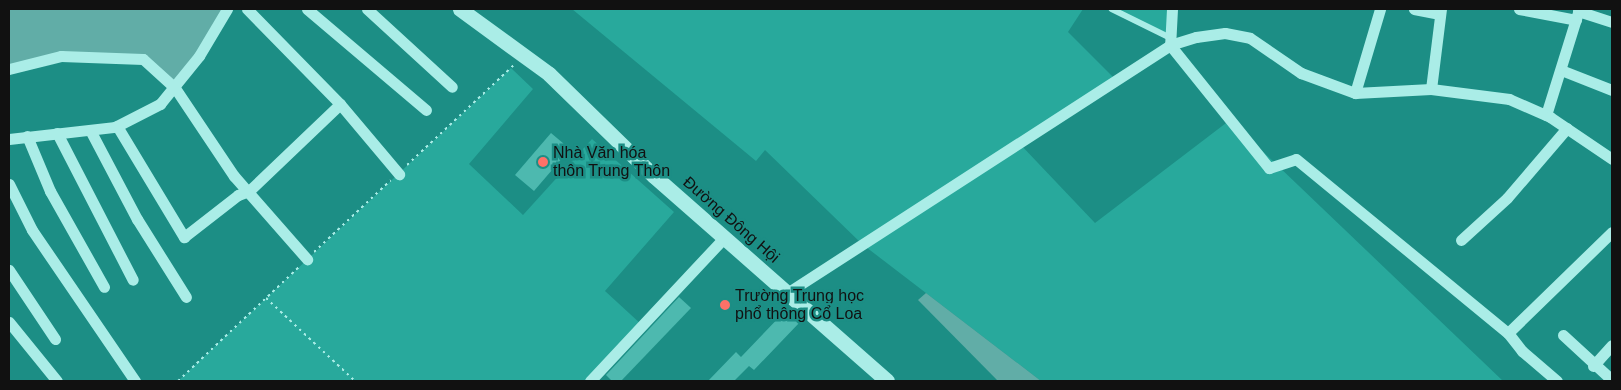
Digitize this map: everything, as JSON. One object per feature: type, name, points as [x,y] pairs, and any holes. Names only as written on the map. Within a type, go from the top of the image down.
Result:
[{"type":"street","points":[[9,139],[117,126],[160,104],[175,88],[227,9]]},
{"type":"street","points":[[248,9],[340,104],[399,174]]},
{"type":"street","points":[[307,9],[426,110]]},
{"type":"street","points":[[367,9],[452,86]]},
{"type":"street","name":"Đường Đông Hội","points":[[460,9],[549,74],[724,238],[766,281],[787,293],[887,381]]},
{"type":"street","points":[[1172,9],[1169,41],[1269,168],[1296,159],[1508,333],[1522,351],[1557,381]]},
{"type":"street","points":[[1355,93],[1380,9]]},
{"type":"street","points":[[1414,9],[1440,12],[1431,89]]},
{"type":"street","points":[[1519,9],[1578,13],[1612,22]]},
{"type":"street","points":[[1546,115],[1578,13]]},
{"type":"street","points":[[787,293],[1169,41],[1225,33],[1250,38],[1300,73],[1355,93],[1431,89],[1509,99],[1546,115],[1612,159]]},
{"type":"street","points":[[9,69],[61,56],[128,56],[143,59],[175,88],[234,176],[307,259]]},
{"type":"street","points":[[1561,70],[1612,90]]},
{"type":"street","points":[[117,126],[184,237],[238,195],[249,191],[340,104]]},
{"type":"street","points":[[1461,240],[1507,198],[1567,128]]},
{"type":"street","points":[[90,130],[137,219],[186,297]]},
{"type":"street","points":[[57,133],[132,280]]},
{"type":"street","points":[[27,136],[50,190],[104,287]]},
{"type":"street","points":[[9,184],[32,230],[135,381]]},
{"type":"street","points":[[1508,333],[1612,232]]},
{"type":"street","points":[[590,381],[724,238]]},
{"type":"street","points":[[9,270],[55,339]]},
{"type":"street","points":[[9,322],[57,381]]},
{"type":"street","points":[[1563,335],[1593,366],[1612,380]]},
{"type":"street","points":[[1593,366],[1612,345]]},
{"type":"lane","points":[[1112,9],[1169,41]]},
{"type":"path","points":[[178,381],[524,56]]},
{"type":"path","points":[[266,298],[355,381]]},
{"type":"green space","points":[[572,9],[1083,9],[1068,32],[1116,80],[1019,143],[1095,223],[1230,120],[1503,381],[1041,381],[862,244],[765,150],[756,161]]},
{"type":"green space","points":[[1112,9],[1175,9],[1169,37]]},
{"type":"green space","points":[[511,68],[533,89],[469,164],[523,215],[592,139],[674,212],[605,291],[642,325],[589,381],[178,381]]},
{"type":"water","points":[[9,9],[227,9],[175,88],[143,59],[61,56],[9,69]]},
{"type":"water","points":[[926,293],[1041,381],[998,381],[918,300]]},
{"type":"building","name":"Nhà Văn hóa thôn Trung Thôn","points":[[551,133],[570,149],[534,191],[515,175]]},
{"type":"building","points":[[679,297],[691,308],[621,381],[612,381],[606,375]]},
{"type":"building","points":[[787,309],[800,322],[754,370],[749,366],[734,381],[708,381],[736,352],[741,357]]},
{"type":"place","name":"Nhà Văn hóa thôn Trung Thôn","points":[[543,162]]},
{"type":"place","name":"Trường Trung học phổ thông Cổ Loa","points":[[725,305]]}]
